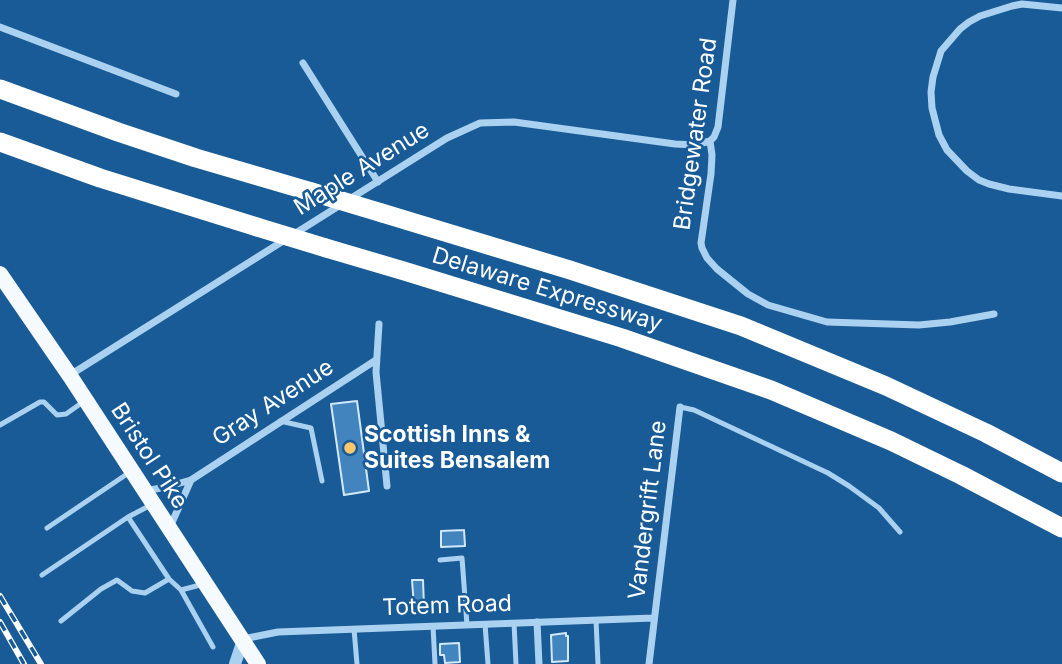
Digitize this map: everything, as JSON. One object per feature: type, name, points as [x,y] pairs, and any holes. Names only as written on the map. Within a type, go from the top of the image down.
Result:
[{"type":"highway","name":"Delaware Expressway","points":[[0,89],[131,136],[570,270],[741,326],[886,386],[986,433],[1062,473]]},
{"type":"highway","name":"Delaware Expressway","points":[[0,142],[100,178],[257,228],[634,342],[800,401],[891,441],[1062,528]]},
{"type":"main road","name":"Bristol Pike","points":[[0,274],[5,293],[70,376],[258,664]]},
{"type":"street","name":"Bridgewater Road","points":[[733,0],[718,127],[710,141],[711,174],[701,243],[707,258],[748,294],[768,305],[827,322],[919,325],[994,314]]},
{"type":"street","points":[[1062,8],[1022,4],[980,16],[969,22],[942,51],[934,70],[931,92],[939,135],[947,150],[967,171],[989,184],[1062,196]]},
{"type":"street","points":[[0,27],[176,94]]},
{"type":"street","points":[[303,63],[378,182]]},
{"type":"street","name":"Maple Avenue","points":[[70,376],[447,138],[480,123],[514,122],[675,144],[695,145],[710,141]]},
{"type":"street","points":[[379,324],[376,360],[387,486]]},
{"type":"street","name":"Gray Avenue","points":[[149,497],[166,487],[191,480],[376,360]]},
{"type":"street","name":"Vandergrift Lane","points":[[649,664],[680,407]]},
{"type":"street","points":[[170,528],[191,480]]},
{"type":"street","name":"Totem Road","points":[[243,639],[271,633],[653,618]]},
{"type":"street","points":[[537,622],[539,664]]},
{"type":"street","points":[[235,664],[243,639]]},
{"type":"lane","points":[[0,425],[40,402],[44,402],[57,415],[66,414],[86,400]]},
{"type":"lane","name":"Vandergrift Lane","points":[[680,407],[694,410],[828,473],[849,485],[878,508],[900,532]]},
{"type":"lane","points":[[280,421],[311,428],[322,481]]},
{"type":"lane","points":[[47,528],[132,471]]},
{"type":"lane","points":[[42,575],[128,517],[149,497]]},
{"type":"lane","points":[[128,517],[169,579],[181,590],[213,647]]},
{"type":"lane","points":[[440,560],[462,558],[467,625]]},
{"type":"lane","points":[[61,621],[101,589],[117,580],[132,591],[145,593],[169,579]]},
{"type":"lane","points":[[181,590],[206,583]]},
{"type":"lane","points":[[596,620],[598,664]]},
{"type":"lane","points":[[514,623],[516,664]]},
{"type":"lane","points":[[485,624],[488,664]]},
{"type":"lane","points":[[433,626],[435,664]]},
{"type":"lane","points":[[354,629],[357,664]]},
{"type":"building","name":"Scottish Inns & Suites Bensalem","points":[[357,401],[369,491],[344,495],[331,404]]},
{"type":"building","points":[[464,530],[465,546],[441,547],[441,531]]},
{"type":"building","points":[[412,580],[423,580],[424,607],[414,607]]},
{"type":"building","points":[[566,633],[568,661],[552,662],[551,635]]},
{"type":"building","points":[[459,643],[460,662],[445,663],[444,655],[440,655],[440,644]]},
{"type":"railway","points":[[0,596],[41,664]]},
{"type":"railway","points":[[0,622],[24,664]]},
{"type":"place","name":"Scottish Inns & Suites Bensalem","points":[[350,448]]}]
